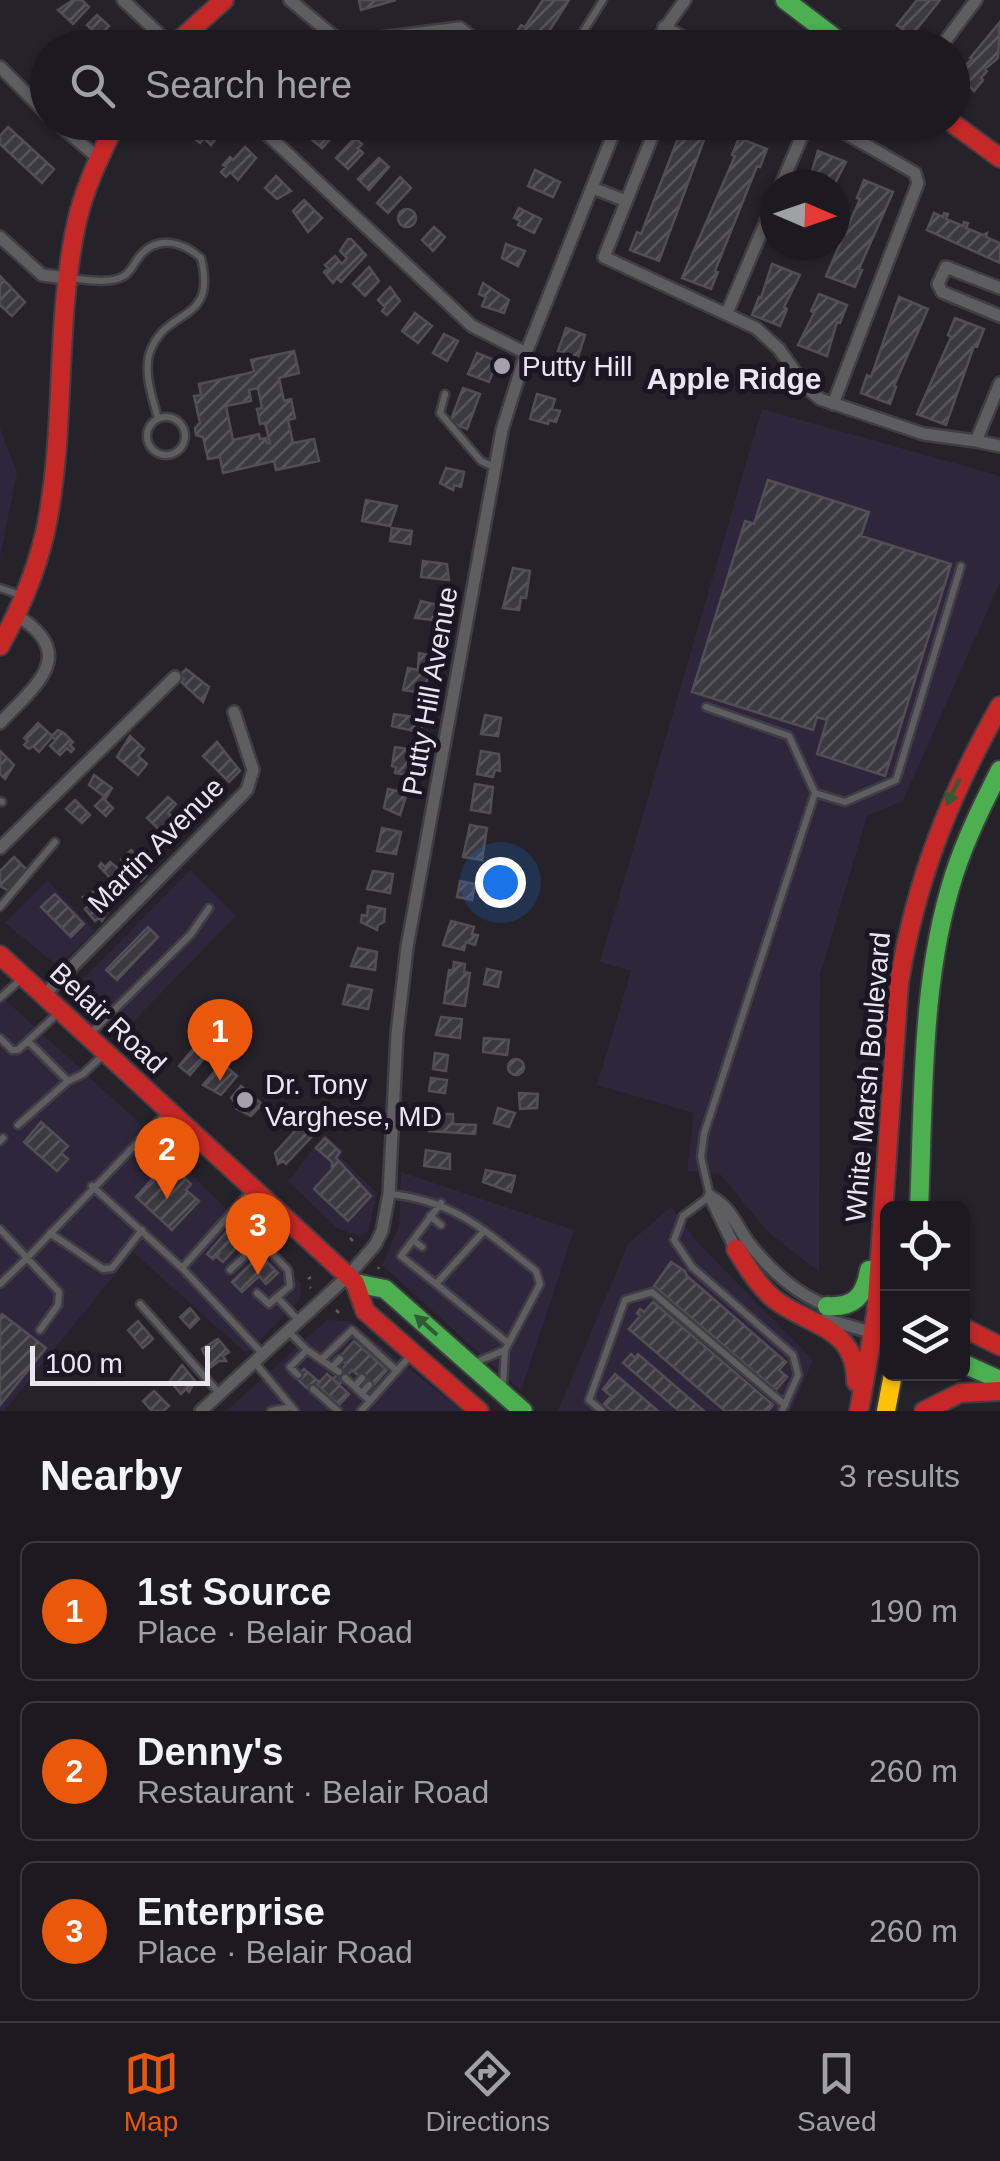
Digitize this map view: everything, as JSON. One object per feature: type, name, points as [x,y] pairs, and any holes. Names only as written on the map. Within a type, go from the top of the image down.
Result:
[{"type":"main road","points":[[190,30],[224,0]]},
{"type":"main road","points":[[785,0],[824,30]]},
{"type":"main road","points":[[970,136],[1000,158]]},
{"type":"main road","points":[[0,646],[39,553],[52,492],[66,278],[73,230],[107,140]]},
{"type":"main road","name":"White Marsh Boulevard","points":[[882,1291],[906,931],[925,857],[948,800],[1000,706]]},
{"type":"main road","name":"White Marsh Boulevard","points":[[919,1201],[931,978],[938,928],[963,846],[1000,770]]},
{"type":"main road","points":[[929,1201],[938,928]]},
{"type":"main road","name":"Belair Road","points":[[0,955],[352,1280],[365,1311],[469,1407]]},
{"type":"main road","points":[[898,1018],[906,1081],[898,1201]]},
{"type":"main road","points":[[827,1306],[851,1306],[867,1287],[878,1140],[895,1054]]},
{"type":"main road","points":[[736,1249],[750,1273],[775,1299],[850,1344],[857,1374],[849,1411]]},
{"type":"main road","name":"Belair Road","points":[[352,1280],[385,1289],[523,1411]]},
{"type":"main road","points":[[851,1313],[880,1327]]},
{"type":"main road","name":"White Marsh Boulevard","points":[[859,1411],[880,1327]]},
{"type":"main road","points":[[970,1331],[1000,1346]]},
{"type":"main road","points":[[970,1343],[1000,1354]]},
{"type":"main road","points":[[970,1367],[1000,1380]]},
{"type":"main road","points":[[886,1411],[892,1381]]},
{"type":"main road","points":[[900,1411],[905,1381]]},
{"type":"main road","points":[[924,1411],[939,1400],[962,1392],[1000,1392]]},
{"type":"street","points":[[123,0],[154,30]]},
{"type":"street","points":[[290,0],[326,30]]},
{"type":"street","points":[[662,30],[685,0]]},
{"type":"street","points":[[954,30],[976,0]]},
{"type":"street","points":[[664,27],[670,30]]},
{"type":"street","points":[[0,67],[30,97]]},
{"type":"street","points":[[77,140],[98,158]]},
{"type":"street","points":[[273,140],[472,326],[526,353]]},
{"type":"street","name":"Putty Hill Avenue","points":[[202,1411],[299,1322],[352,1280],[385,1221],[402,977],[495,467],[508,407],[526,353],[593,188],[607,140]]},
{"type":"street","points":[[651,140],[604,258],[727,313],[767,336],[814,396],[924,434],[1000,446]]},
{"type":"street","points":[[788,170],[801,140]]},
{"type":"street","points":[[833,404],[918,184],[916,174],[857,140]]},
{"type":"street","points":[[593,188],[626,201]]},
{"type":"street","points":[[727,313],[760,235]]},
{"type":"street","points":[[0,238],[42,275],[66,278]]},
{"type":"street","points":[[1000,288],[946,266],[938,284],[942,292],[1000,316]]},
{"type":"street","points":[[976,441],[1000,383]]},
{"type":"street","points":[[0,723],[46,672],[50,660],[46,640],[16,615]]},
{"type":"street","points":[[0,848],[174,677]]},
{"type":"street","name":"Martin Avenue","points":[[44,995],[247,790],[253,770],[234,712]]},
{"type":"street","points":[[710,1196],[736,1249],[756,1273],[822,1318],[880,1327]]},
{"type":"street","points":[[710,1196],[727,1205],[750,1244],[780,1275],[807,1296],[851,1313]]},
{"type":"lane","points":[[585,30],[603,0]]},
{"type":"lane","points":[[66,278],[114,280],[126,275],[145,250],[164,242],[178,243],[201,258],[206,291],[185,314],[162,330],[148,359],[149,384],[158,419]]},
{"type":"lane","points":[[445,394],[440,412],[482,461],[495,467]]},
{"type":"lane","points":[[173,418],[182,427],[182,444],[170,454],[159,453],[147,439],[150,426],[158,419],[173,418]]},
{"type":"lane","points":[[815,793],[845,802],[896,780],[960,566]]},
{"type":"lane","points":[[0,588],[24,596]]},
{"type":"lane","points":[[602,1411],[590,1400],[625,1300],[652,1292],[783,1408],[798,1375],[793,1355],[692,1267],[674,1240],[684,1216],[710,1196],[701,1158],[704,1134],[815,793],[789,736],[706,707]]},
{"type":"lane","points":[[0,907],[55,842]]},
{"type":"lane","points":[[88,1036],[191,934],[209,908]]},
{"type":"lane","points":[[0,998],[23,976]]},
{"type":"lane","points":[[0,1038],[12,1050],[18,1050],[60,1011]]},
{"type":"lane","points":[[29,1042],[68,1081]]},
{"type":"lane","points":[[18,1125],[106,1053]]},
{"type":"lane","points":[[0,1284],[168,1111]]},
{"type":"lane","points":[[92,1186],[182,1268],[260,1360],[293,1409],[271,1411]]},
{"type":"lane","points":[[182,1268],[252,1189]]},
{"type":"lane","points":[[389,1194],[440,1203],[536,1271],[540,1284],[507,1346],[502,1393]]},
{"type":"lane","points":[[440,1203],[401,1256],[507,1346]]},
{"type":"lane","points":[[430,1216],[440,1226]]},
{"type":"lane","points":[[230,1270],[284,1218]]},
{"type":"lane","points":[[0,1229],[59,1292],[58,1305],[40,1330]]},
{"type":"lane","points":[[50,1233],[103,1269],[112,1268],[142,1230]]},
{"type":"lane","points":[[436,1284],[464,1246],[484,1231]]},
{"type":"lane","points":[[413,1240],[422,1246]]},
{"type":"lane","points":[[257,1294],[269,1304],[290,1286],[288,1270],[261,1242]]},
{"type":"lane","points":[[442,1263],[450,1269]]},
{"type":"lane","points":[[278,1297],[299,1322]]},
{"type":"lane","points":[[140,1304],[220,1396]]},
{"type":"lane","points":[[358,1340],[375,1320]]},
{"type":"lane","points":[[322,1360],[352,1330],[379,1359],[397,1370]]},
{"type":"lane","points":[[289,1332],[370,1401]]},
{"type":"lane","points":[[470,1365],[507,1346]]},
{"type":"lane","points":[[298,1376],[290,1366],[306,1350]]},
{"type":"lane","points":[[361,1411],[412,1352]]},
{"type":"lane","points":[[339,1372],[340,1359]]},
{"type":"lane","points":[[355,1386],[362,1378]]},
{"type":"lane","points":[[362,1393],[369,1385]]},
{"type":"lane","points":[[314,1389],[338,1411]]},
{"type":"shaded area","points":[[762,409],[1000,476],[1000,582],[903,801],[867,816],[820,975],[819,1272],[768,1232],[720,1174],[687,1171],[694,1113],[597,1085],[631,971],[600,962]]},
{"type":"shaded area","points":[[0,428],[17,473],[0,557]]},
{"type":"shaded area","points":[[190,870],[236,916],[128,1027],[81,981]]},
{"type":"shaded area","points":[[47,880],[95,931],[63,961],[54,963],[5,923]]},
{"type":"shaded area","points":[[0,995],[134,1118],[301,1283],[300,1299],[247,1354],[133,1252],[4,1411],[0,1411]]},
{"type":"shaded area","points":[[324,1134],[344,1151],[340,1157],[377,1193],[369,1229],[364,1235],[337,1228],[288,1181]]},
{"type":"shaded area","points":[[401,1172],[574,1230],[521,1391],[382,1265],[399,1226]]},
{"type":"shaded area","points":[[671,1207],[698,1243],[813,1360],[791,1411],[558,1411],[628,1244]]},
{"type":"shaded area","points":[[327,1320],[350,1321],[462,1411],[226,1411]]},
{"type":"building","points":[[73,0],[82,0],[89,7],[73,24],[58,10]]},
{"type":"building","points":[[359,0],[396,0],[361,10]]},
{"type":"building","points":[[543,0],[569,0],[550,30],[518,30],[521,25],[525,27]]},
{"type":"building","points":[[917,0],[940,0],[916,30],[903,30],[897,25]]},
{"type":"building","points":[[97,15],[109,26],[105,30],[92,30],[87,25]]},
{"type":"building","points":[[1000,22],[998,58],[985,69],[983,80],[974,91],[970,87],[970,58]]},
{"type":"building","points":[[8,127],[54,169],[42,183],[0,144],[0,136]]},
{"type":"building","points":[[312,140],[330,140],[322,148]]},
{"type":"building","points":[[353,140],[362,144],[358,148],[363,153],[348,169],[336,158]]},
{"type":"building","points":[[677,140],[704,140],[659,261],[630,250],[637,232],[641,234]]},
{"type":"building","points":[[738,140],[767,149],[711,289],[682,278],[735,156],[732,155]]},
{"type":"building","points":[[245,147],[256,158],[238,180],[230,172],[226,177],[221,172],[226,167],[223,165]]},
{"type":"building","points":[[818,151],[846,162],[842,170],[812,170]]},
{"type":"building","points":[[379,158],[389,167],[369,190],[358,179]]},
{"type":"building","points":[[535,170],[560,182],[553,197],[528,186]]},
{"type":"building","points":[[276,176],[291,191],[277,199],[265,188]]},
{"type":"building","points":[[400,177],[411,188],[388,213],[377,203]]},
{"type":"building","points":[[864,180],[893,192],[855,287],[826,276],[833,260],[850,260],[850,222],[860,199],[857,198]]},
{"type":"building","points":[[304,200],[322,218],[308,232],[293,211]]},
{"type":"building","points":[[519,208],[541,219],[534,233],[518,225],[520,221],[514,218]]},
{"type":"building","points":[[407,209],[414,211],[414,225],[407,227],[400,225],[398,218],[400,211]]},
{"type":"building","points":[[934,213],[943,217],[948,214],[946,219],[963,226],[968,223],[966,228],[987,233],[986,237],[1000,243],[1000,263],[927,230]]},
{"type":"building","points":[[434,227],[445,237],[433,251],[422,240]]},
{"type":"building","points":[[348,239],[366,255],[341,282],[337,278],[333,283],[324,272],[328,268],[325,265],[335,256],[342,264],[347,258],[340,251]]},
{"type":"building","points":[[506,244],[525,251],[518,266],[502,258]]},
{"type":"building","points":[[772,264],[800,275],[784,307],[787,309],[780,326],[752,315]]},
{"type":"building","points":[[369,267],[379,281],[365,296],[353,284]]},
{"type":"building","points":[[0,276],[25,302],[12,316],[0,305]]},
{"type":"building","points":[[483,283],[509,300],[504,313],[482,306],[486,297],[479,294]]},
{"type":"building","points":[[390,287],[400,301],[387,315],[378,300]]},
{"type":"building","points":[[819,294],[847,305],[840,323],[837,322],[827,356],[798,345]]},
{"type":"building","points":[[899,297],[928,309],[890,404],[861,393],[867,375],[871,377]]},
{"type":"building","points":[[415,313],[432,326],[418,343],[402,331]]},
{"type":"building","points":[[955,318],[984,329],[977,347],[974,346],[946,425],[917,414],[951,337],[948,335]]},
{"type":"building","points":[[566,328],[585,335],[574,370],[559,365],[563,353],[558,351]]},
{"type":"building","points":[[444,334],[458,341],[447,361],[433,353]]},
{"type":"building","points":[[294,351],[299,373],[279,378],[284,401],[291,399],[295,418],[288,420],[293,443],[314,439],[319,461],[276,470],[274,461],[223,473],[220,457],[208,459],[203,437],[196,435],[195,428],[200,423],[194,396],[201,395],[199,384],[254,371],[251,360]],"holes":[[[258,388],[262,408],[257,409],[260,424],[265,423],[270,443],[266,438],[260,439],[259,434],[233,440],[226,406],[251,401],[249,390]]]},
{"type":"building","points":[[477,353],[497,361],[489,382],[468,374]]},
{"type":"building","points":[[463,388],[480,394],[467,429],[450,422]]},
{"type":"building","points":[[537,394],[555,399],[552,409],[560,411],[556,422],[530,419]]},
{"type":"building","points":[[446,468],[464,472],[461,487],[454,485],[453,490],[440,483]]},
{"type":"building","points":[[768,480],[869,512],[861,536],[951,564],[885,776],[817,754],[827,720],[817,717],[813,730],[692,692],[745,521],[754,524]]},
{"type":"building","points":[[366,500],[397,506],[390,526],[362,521]]},
{"type":"building","points":[[392,528],[412,531],[410,544],[390,541]]},
{"type":"building","points":[[423,561],[447,564],[449,580],[421,577]]},
{"type":"building","points":[[513,568],[530,571],[526,598],[521,597],[519,610],[503,608]]},
{"type":"building","points":[[421,601],[441,606],[442,621],[415,618]]},
{"type":"building","points":[[419,653],[432,656],[424,693],[403,690],[408,668],[418,670]]},
{"type":"building","points":[[186,669],[209,687],[203,702],[181,682],[184,679],[180,675]]},
{"type":"building","points":[[394,714],[421,718],[422,733],[392,726]]},
{"type":"building","points":[[485,715],[501,718],[498,736],[481,734]]},
{"type":"building","points":[[38,723],[52,736],[58,730],[64,733],[74,749],[71,752],[67,748],[60,755],[50,746],[56,740],[52,737],[39,752],[33,746],[29,749],[24,738]]},
{"type":"building","points":[[130,736],[144,749],[138,756],[147,764],[138,775],[117,757]]},
{"type":"building","points":[[217,742],[240,771],[229,782],[203,756]]},
{"type":"building","points":[[395,747],[414,750],[408,775],[395,773]]},
{"type":"building","points":[[0,751],[14,765],[5,779],[0,774]]},
{"type":"building","points":[[481,751],[499,754],[500,771],[495,770],[493,777],[477,774]]},
{"type":"building","points":[[94,775],[112,788],[106,798],[89,785]]},
{"type":"building","points":[[475,784],[493,787],[490,813],[471,810]]},
{"type":"building","points":[[388,789],[407,793],[400,815],[384,808]]},
{"type":"building","points":[[168,797],[176,804],[168,813],[180,824],[167,837],[147,818]]},
{"type":"building","points":[[103,798],[113,808],[106,816],[95,806]]},
{"type":"building","points":[[75,800],[90,815],[82,823],[66,809]]},
{"type":"building","points":[[470,825],[487,828],[482,860],[463,857]]},
{"type":"building","points":[[382,828],[401,832],[396,854],[377,851]]},
{"type":"building","points":[[131,850],[148,867],[142,872],[146,876],[141,881],[136,876],[132,880],[120,869],[125,865],[121,860]]},
{"type":"building","points":[[14,857],[29,872],[9,891],[0,886],[0,871]]},
{"type":"building","points":[[110,862],[119,869],[112,880],[99,866]]},
{"type":"building","points":[[373,871],[393,874],[390,893],[367,889]]},
{"type":"building","points":[[460,881],[475,884],[472,900],[457,897]]},
{"type":"building","points":[[95,891],[110,908],[102,921],[95,921],[85,909],[90,904],[83,897]]},
{"type":"building","points":[[55,894],[84,924],[71,937],[41,907]]},
{"type":"building","points":[[368,906],[385,909],[384,922],[377,930],[361,922],[362,915],[367,916]]},
{"type":"building","points":[[451,921],[474,927],[472,934],[478,935],[475,945],[466,942],[464,950],[443,945]]},
{"type":"building","points":[[148,927],[158,937],[117,980],[106,970]]},
{"type":"building","points":[[358,948],[377,952],[375,970],[351,966]]},
{"type":"building","points":[[454,962],[465,964],[464,972],[470,973],[465,1006],[444,1003]]},
{"type":"building","points":[[487,969],[501,972],[498,987],[484,984]]},
{"type":"building","points":[[348,985],[372,990],[368,1009],[343,1004]]},
{"type":"building","points":[[222,1008],[240,1024],[215,1054],[208,1054],[190,1075],[179,1066],[197,1044],[202,1028]]},
{"type":"building","points":[[441,1017],[462,1019],[460,1038],[436,1035]]},
{"type":"building","points":[[484,1038],[509,1040],[507,1055],[483,1052]]},
{"type":"building","points":[[435,1053],[448,1055],[446,1071],[433,1069]]},
{"type":"building","points":[[516,1059],[524,1067],[516,1075],[508,1067]]},
{"type":"building","points":[[222,1063],[237,1076],[221,1095],[203,1085]]},
{"type":"building","points":[[431,1078],[447,1080],[445,1093],[429,1091]]},
{"type":"building","name":"Dr. Tony Varghese, MD","points":[[241,1086],[262,1104],[251,1116],[237,1109],[231,1098]]},
{"type":"building","points":[[519,1093],[538,1094],[537,1108],[520,1109]]},
{"type":"building","points":[[498,1108],[515,1113],[509,1127],[494,1123]]},
{"type":"building","points":[[453,1114],[453,1124],[476,1125],[475,1134],[429,1131],[430,1116]]},
{"type":"building","points":[[305,1120],[317,1131],[286,1164],[278,1164],[275,1153]]},
{"type":"building","points":[[41,1122],[68,1146],[61,1153],[68,1159],[57,1171],[24,1142]]},
{"type":"building","points":[[325,1138],[340,1152],[336,1158],[371,1196],[348,1221],[314,1189],[332,1169],[332,1162],[316,1148]]},
{"type":"building","points":[[426,1150],[450,1154],[450,1169],[424,1166]]},
{"type":"building","points":[[162,1168],[169,1175],[175,1169],[191,1184],[186,1190],[199,1201],[172,1230],[136,1197]]},
{"type":"building","points":[[486,1170],[515,1176],[511,1192],[483,1182]]},
{"type":"building","points":[[236,1221],[249,1233],[223,1262],[217,1257],[220,1251],[213,1259],[207,1254]]},
{"type":"building","points":[[260,1255],[278,1273],[266,1284],[259,1276],[242,1292],[232,1282]]},
{"type":"building","points":[[671,1262],[786,1362],[779,1370],[787,1377],[776,1390],[654,1286]]},
{"type":"building","points":[[653,1302],[773,1405],[768,1411],[725,1411],[629,1329],[640,1316],[640,1309],[644,1312]]},
{"type":"building","points":[[190,1308],[199,1319],[190,1328],[180,1317]]},
{"type":"building","points":[[2,1314],[46,1348],[0,1405],[0,1317]]},
{"type":"building","points":[[138,1321],[153,1339],[143,1348],[128,1330]]},
{"type":"building","points":[[218,1339],[229,1352],[223,1356],[226,1361],[211,1367],[202,1349]]},
{"type":"building","points":[[354,1341],[387,1370],[372,1387],[352,1370],[339,1385],[333,1379],[346,1364],[339,1358]]},
{"type":"building","points":[[631,1354],[635,1358],[638,1354],[704,1411],[679,1411],[623,1363]]},
{"type":"building","points":[[182,1365],[195,1381],[189,1392],[186,1389],[181,1394],[170,1381]]},
{"type":"building","points":[[304,1369],[319,1382],[311,1392],[296,1378]]},
{"type":"building","points":[[327,1374],[349,1394],[339,1405],[317,1385]]},
{"type":"building","points":[[615,1374],[658,1411],[612,1411],[604,1404],[611,1396],[603,1389]]},
{"type":"building","points":[[154,1391],[169,1406],[163,1411],[152,1411],[143,1401]]},
{"type":"traffic: fast","points":[[785,0],[824,30]]},
{"type":"traffic: fast","points":[[919,1201],[926,1040],[935,956],[959,861],[1000,770]]},
{"type":"traffic: fast","points":[[827,1306],[844,1305],[857,1298],[865,1287],[869,1270]]},
{"type":"traffic: fast","points":[[355,1283],[385,1289],[523,1411]]},
{"type":"traffic: fast","points":[[970,1367],[1000,1380]]},
{"type":"traffic: slow","points":[[886,1411],[892,1381]]},
{"type":"traffic: jam","points":[[191,30],[224,0]]},
{"type":"traffic: jam","points":[[970,136],[1000,158]]},
{"type":"traffic: jam","points":[[0,646],[29,584],[45,535],[54,481],[70,258],[84,195],[108,140]]},
{"type":"traffic: jam","points":[[859,1411],[876,1314],[899,983],[906,945],[925,874],[950,806],[1000,706]]},
{"type":"traffic: jam","points":[[0,955],[348,1276],[355,1283],[365,1311],[479,1411]]},
{"type":"traffic: jam","points":[[736,1249],[774,1299],[840,1339],[854,1364],[856,1382]]},
{"type":"traffic: jam","points":[[970,1331],[1000,1346]]},
{"type":"traffic: jam","points":[[924,1411],[960,1393],[1000,1391]]},
{"type":"place","name":"Putty Hill","points":[[502,366]]},
{"type":"place","name":"1st Source","points":[[220,1081]]},
{"type":"place","name":"Dr. Tony Varghese, MD","points":[[245,1100]]},
{"type":"place","name":"Denny's","points":[[167,1199]]},
{"type":"place","name":"Enterprise","points":[[258,1275]]},
{"type":"district","name":"Apple Ridge","points":[[734,378]]}]
